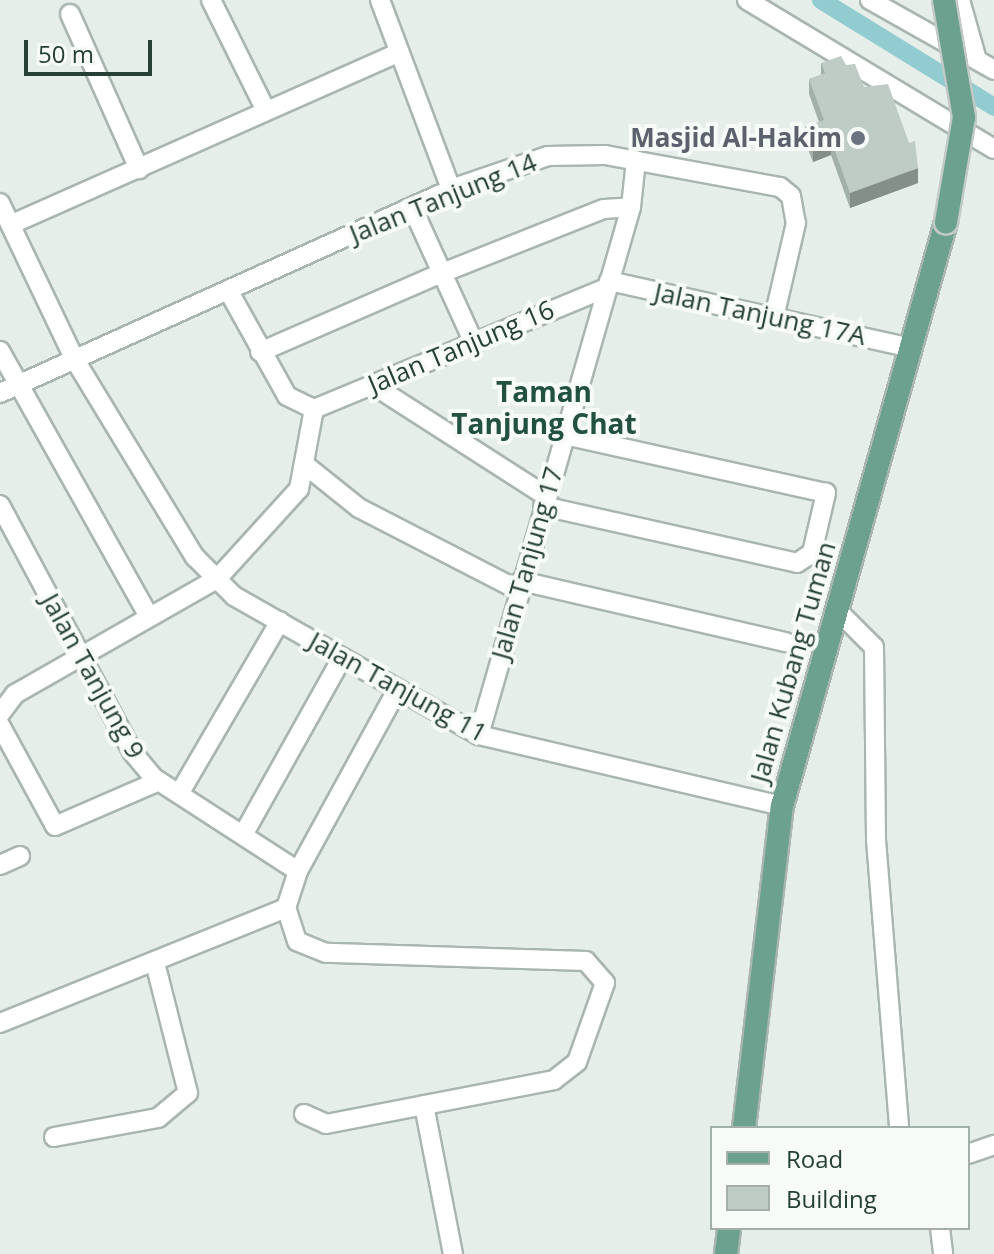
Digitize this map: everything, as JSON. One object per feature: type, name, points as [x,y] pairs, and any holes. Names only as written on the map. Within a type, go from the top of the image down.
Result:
[{"type":"main road","name":"Jalan Kubang Tuman","points":[[744,1126],[782,806],[946,222],[964,117],[944,0]]},
{"type":"main road","points":[[726,1254],[729,1230]]},
{"type":"main road","points":[[740,1254],[742,1230]]},
{"type":"street","points":[[211,0],[265,109]]},
{"type":"street","points":[[380,0],[451,189]]},
{"type":"street","points":[[747,0],[994,149]]},
{"type":"street","points":[[870,0],[994,70]]},
{"type":"street","points":[[960,0],[977,60]]},
{"type":"street","points":[[70,14],[139,169]]},
{"type":"street","points":[[12,224],[139,169],[265,109],[398,53]]},
{"type":"street","name":"Jalan Tanjung 14","points":[[0,393],[451,189],[548,156],[636,160],[770,182],[791,196],[796,223],[775,313]]},
{"type":"street","name":"Jalan Tanjung 17","points":[[479,735],[631,207],[636,160]]},
{"type":"street","name":"Jalan Tanjung 11","points":[[0,203],[75,360],[195,557],[217,579],[342,658],[479,735],[782,806]]},
{"type":"street","points":[[412,207],[473,341]]},
{"type":"street","points":[[260,352],[442,273],[604,209],[631,207]]},
{"type":"street","name":"Jalan Tanjung 17A","points":[[608,284],[775,313],[911,348]]},
{"type":"street","name":"Jalan Tanjung 16","points":[[314,409],[608,284]]},
{"type":"street","points":[[0,714],[15,694],[148,615],[217,579],[286,507],[309,468],[314,409],[287,396],[228,290]]},
{"type":"street","points":[[0,351],[148,615]]},
{"type":"street","points":[[373,385],[544,501],[802,563],[812,553],[826,493],[564,435]]},
{"type":"street","points":[[309,468],[359,508],[520,586],[786,642]]},
{"type":"street","name":"Jalan Tanjung 9","points":[[0,505],[133,753],[159,781],[298,871]]},
{"type":"street","points":[[837,610],[874,647],[876,840],[899,1126]]},
{"type":"street","points":[[179,794],[280,621]]},
{"type":"street","points":[[243,835],[342,658]]},
{"type":"street","points":[[304,1114],[326,1124],[568,1072],[596,1020],[605,983],[599,968],[586,961],[311,950],[297,941],[286,908],[298,871],[397,690]]},
{"type":"street","points":[[0,725],[55,826],[159,781]]},
{"type":"street","points":[[0,865],[20,856]]},
{"type":"street","points":[[0,1023],[286,908]]},
{"type":"street","points":[[54,1137],[158,1118],[188,1093],[155,963]]},
{"type":"street","points":[[424,1105],[453,1254]]},
{"type":"street","points":[[970,1153],[994,1145]]},
{"type":"street","points":[[940,1230],[943,1254]]},
{"type":"building","name":"Masjid Al-Hakim","points":[[841,56],[846,65],[855,64],[864,87],[888,84],[909,143],[915,141],[918,168],[850,193],[831,140],[813,147],[805,127],[824,120],[809,79],[825,73],[821,63]]},
{"type":"waterway","points":[[821,0],[994,107]]},
{"type":"place","name":"Masjid Al-Hakim","points":[[858,138]]},
{"type":"district","name":"Taman Tanjung Chat","points":[[544,407]]}]
